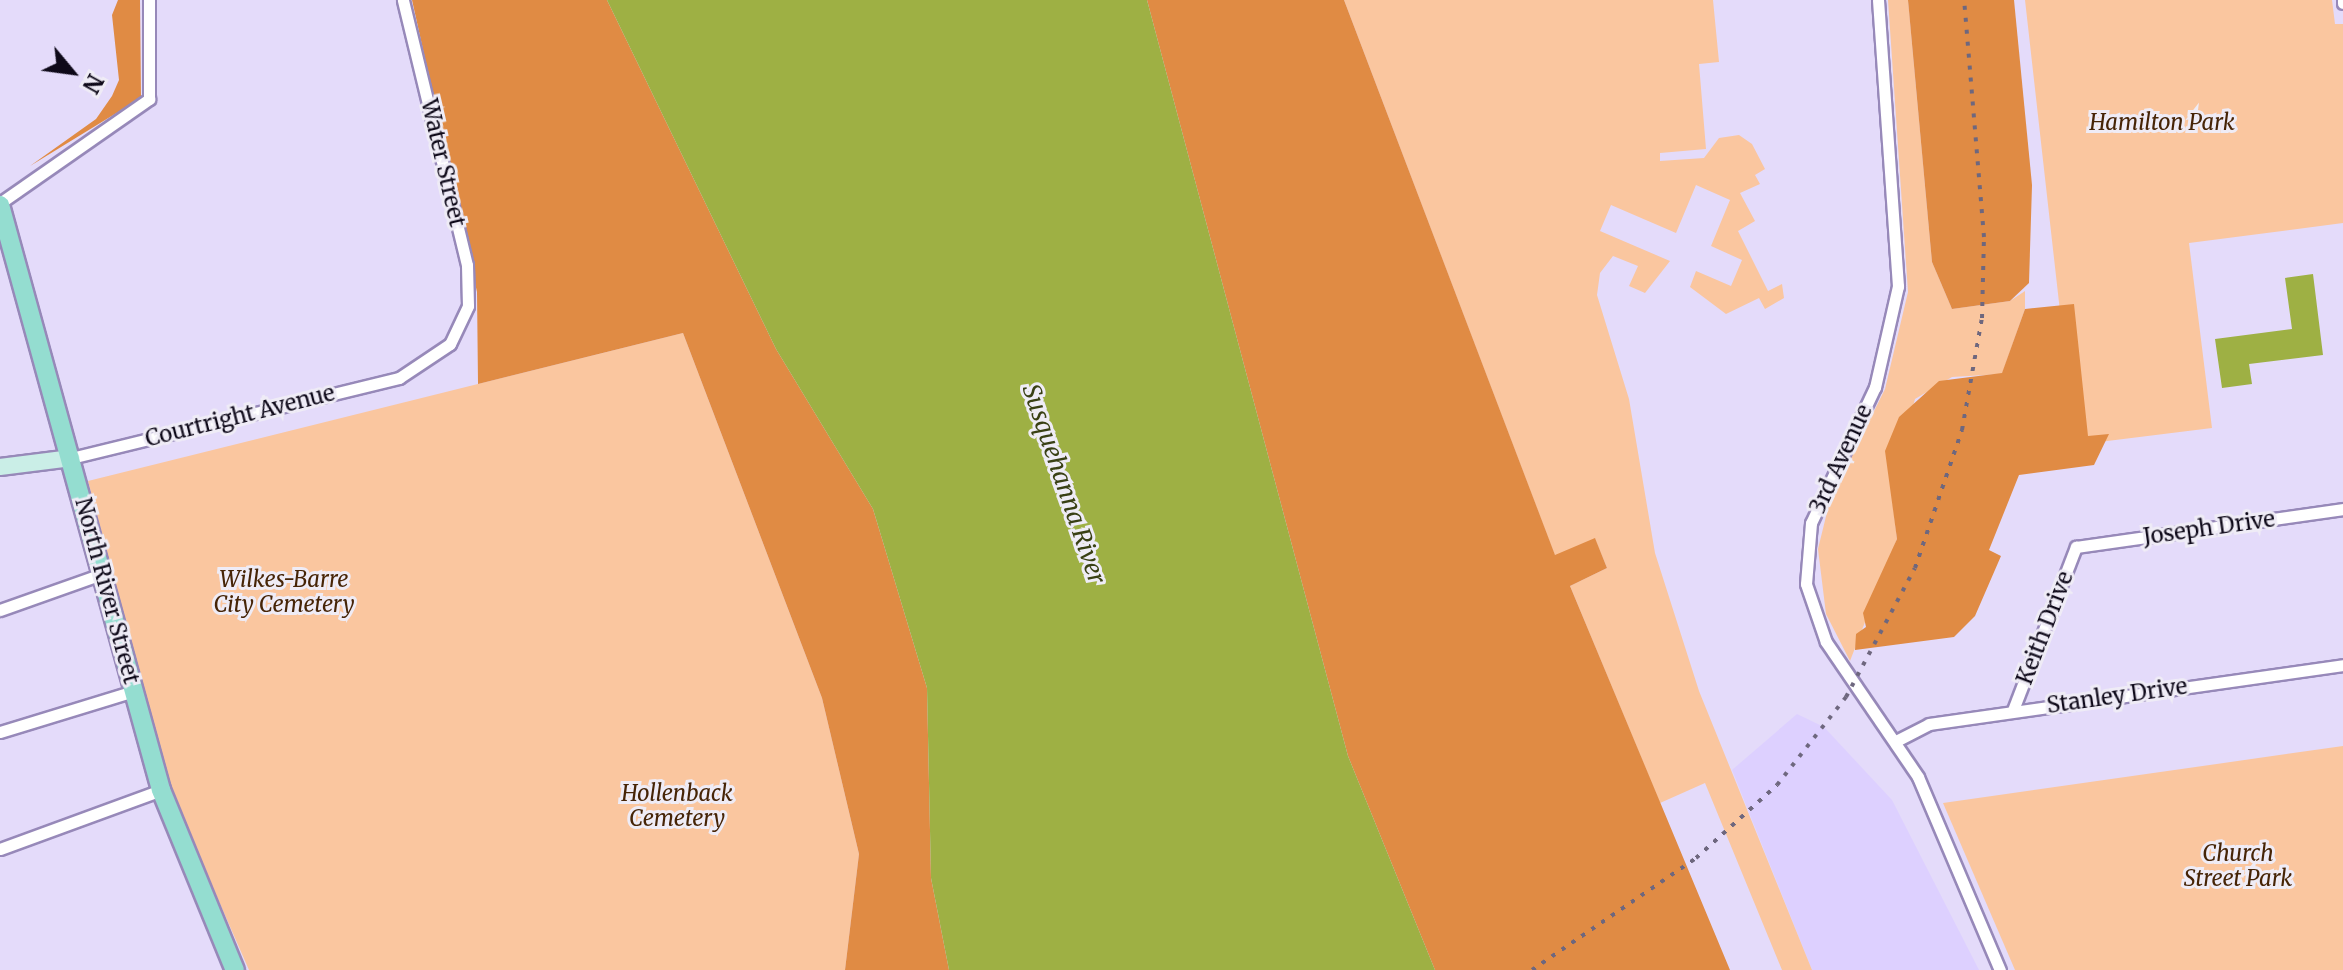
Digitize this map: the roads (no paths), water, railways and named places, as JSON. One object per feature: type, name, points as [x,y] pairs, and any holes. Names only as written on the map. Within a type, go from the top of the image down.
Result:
[{"type":"main road","name":"North River Street","points":[[0,204],[71,458],[99,575],[161,790],[235,970]]},
{"type":"main road","name":"Courtright Avenue","points":[[0,467],[71,458]]},
{"type":"street","points":[[0,204],[149,99],[149,0]]},
{"type":"street","name":"Water Street","points":[[403,0],[467,265],[461,327]]},
{"type":"street","name":"3rd Avenue","points":[[1878,0],[1897,297],[1875,387],[1811,523],[1806,584],[1826,642],[1896,741],[2000,970]]},
{"type":"street","name":"Courtright Avenue","points":[[71,458],[399,378],[438,357],[461,327]]},
{"type":"street","name":"Joseph Drive","points":[[2076,547],[2343,509]]},
{"type":"street","name":"Keith Drive","points":[[2013,710],[2076,547]]},
{"type":"street","points":[[0,610],[99,575]]},
{"type":"street","name":"Stanley Drive","points":[[1896,741],[1929,724],[2343,665]]},
{"type":"street","points":[[0,732],[134,691]]},
{"type":"street","points":[[0,849],[161,790]]},
{"type":"water","name":"Susquehanna River","points":[[607,0],[1147,0],[1348,756],[1435,970],[949,970],[931,878],[927,688],[873,509],[776,349]]},
{"type":"water","points":[[2313,274],[2323,355],[2249,364],[2252,384],[2222,388],[2215,339],[2292,329],[2285,278]]},
{"type":"railway","points":[[1532,970],[1696,858],[1777,785],[1846,697],[1915,568],[1962,430],[1982,318],[1984,237],[1964,0]]},
{"type":"park label","name":"Hamilton Park","points":[[2162,123]]},
{"type":"park label","name":"Wilkes-Barre City Cemetery","points":[[284,592]]},
{"type":"park label","name":"Hollenback Cemetery","points":[[677,806]]},
{"type":"park label","name":"Church Street Park","points":[[2238,866]]}]
